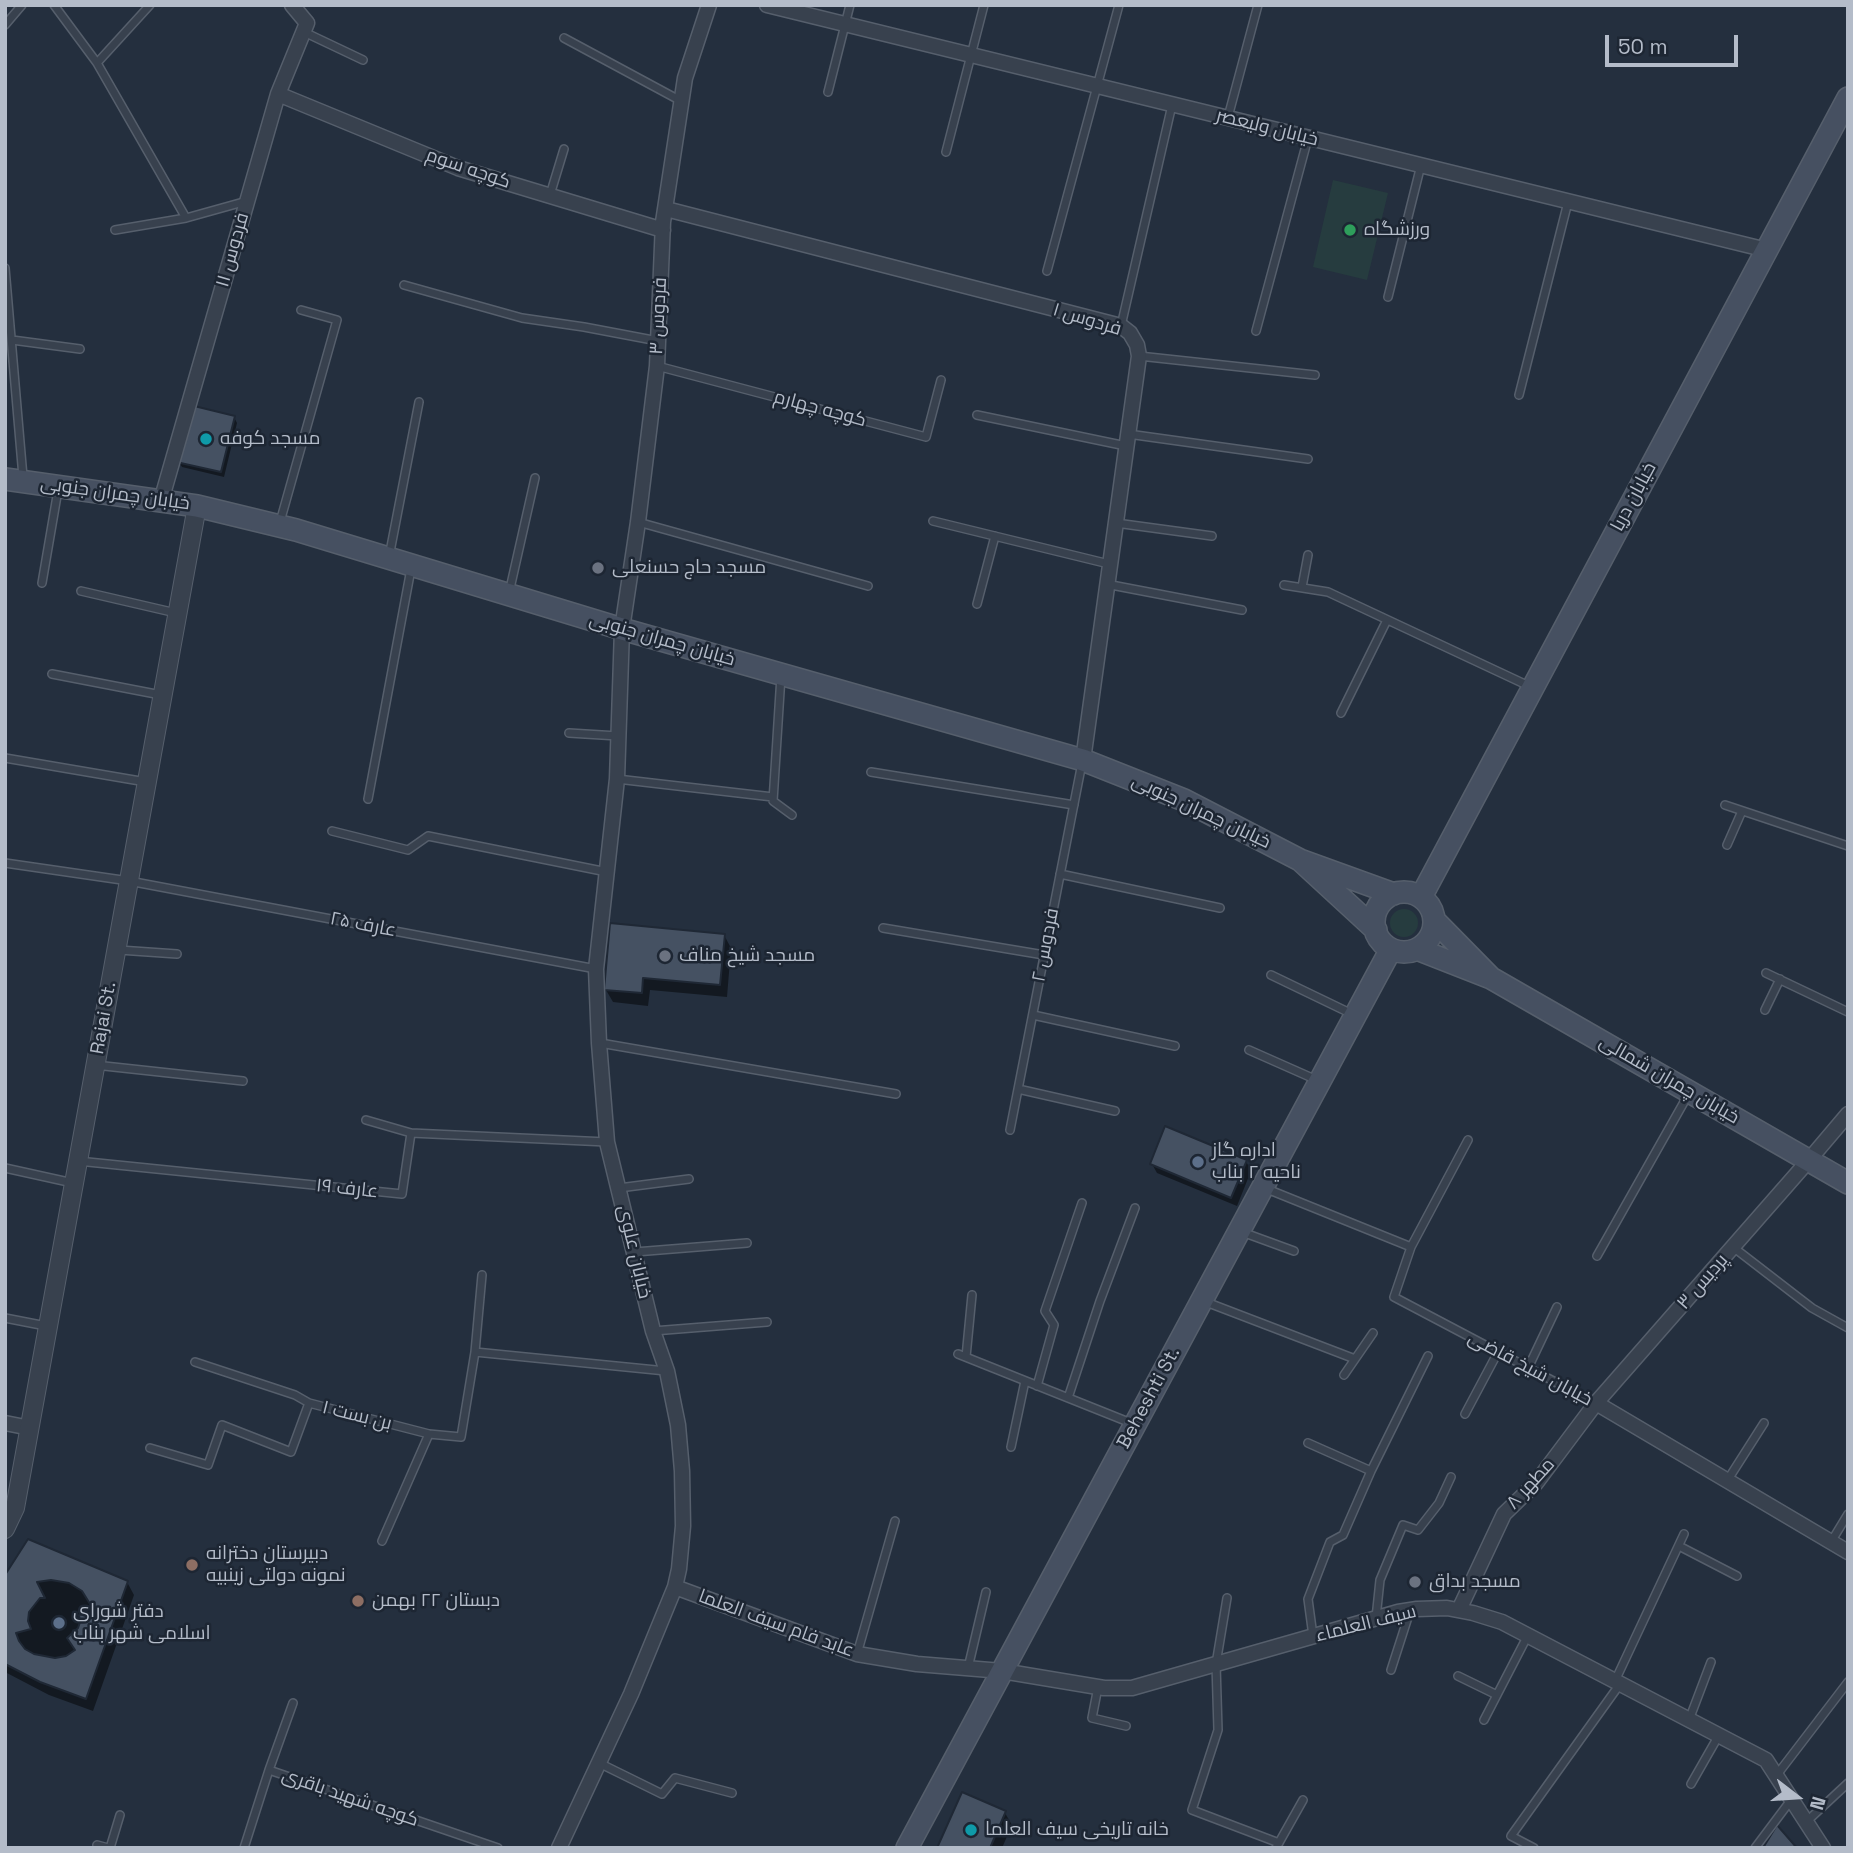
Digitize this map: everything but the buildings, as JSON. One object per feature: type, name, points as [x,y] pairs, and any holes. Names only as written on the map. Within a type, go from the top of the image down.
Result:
[{"type":"main road","name":"خیابان دریا","points":[[1421,897],[1848,97]]},
{"type":"main road","name":"خیابان چمران جنوبی","points":[[14,480],[197,506],[279,526],[622,629],[1083,760],[1184,800],[1300,860],[1394,894]]},
{"type":"main road","name":"خیابان چمران جنوبی","points":[[1300,860],[1376,930]]},
{"type":"main road","points":[[1413,893],[1421,897],[1428,904],[1434,920],[1430,938],[1417,949],[1408,952],[1391,949],[1384,944],[1376,930],[1374,922],[1379,906],[1394,894],[1413,893]]},
{"type":"main road","name":"خیابان چمران شمالی","points":[[1434,920],[1491,978]]},
{"type":"main road","name":"Beheshti St.","points":[[907,1848],[1391,949]]},
{"type":"main road","name":"خیابان چمران شمالی","points":[[1417,949],[1491,978],[1848,1183]]},
{"type":"street","points":[[292,5],[307,23],[304,32]]},
{"type":"street","name":"فردوس ۳","points":[[622,629],[657,366],[663,230],[685,78],[709,5]]},
{"type":"street","name":"خیابان ولیعصر","points":[[767,5],[1766,250]]},
{"type":"street","name":"فردوس ۱۱","points":[[161,501],[278,94],[304,32]]},
{"type":"street","name":"کوچه سوم","points":[[278,94],[458,168],[663,230]]},
{"type":"street","name":"فردوس ۱","points":[[666,209],[1121,326],[1130,333],[1137,345],[1139,356],[1083,760]]},
{"type":"street","name":"Rajai St.","points":[[5,1529],[15,1508],[197,506]]},
{"type":"street","name":"خیابان علوی","points":[[559,1848],[631,1694],[675,1587],[683,1526],[678,1425],[667,1371],[653,1331],[607,1142],[599,1043],[596,969],[617,779],[622,629]]},
{"type":"street","name":"پردیس ۳","points":[[1596,1404],[1848,1114]]},
{"type":"street","name":"خیابان شیخ قاضی","points":[[1596,1404],[1848,1552]]},
{"type":"street","name":"مطهر ۸","points":[[1459,1610],[1504,1514],[1535,1483],[1596,1404]]},
{"type":"street","points":[[5,1423],[30,1428]]},
{"type":"street","name":"عابد فام سیف العلما","points":[[675,1587],[857,1654],[917,1664],[1002,1671]]},
{"type":"street","name":"سیف العلماء","points":[[1002,1671],[1098,1688],[1132,1688],[1410,1610],[1459,1610],[1502,1622],[1766,1760],[1823,1848]]},
{"type":"lane","points":[[5,25],[22,5]]},
{"type":"lane","points":[[54,5],[97,63],[186,218]]},
{"type":"lane","points":[[97,63],[150,5]]},
{"type":"lane","points":[[828,92],[850,5]]},
{"type":"lane","points":[[946,152],[984,5]]},
{"type":"lane","points":[[1047,271],[1119,5]]},
{"type":"lane","points":[[1228,118],[1258,5]]},
{"type":"lane","points":[[304,32],[363,60]]},
{"type":"lane","points":[[564,38],[682,101]]},
{"type":"lane","points":[[1121,326],[1172,104]]},
{"type":"lane","points":[[1256,331],[1308,138]]},
{"type":"lane","points":[[550,196],[564,149]]},
{"type":"lane","points":[[1388,297],[1421,165]]},
{"type":"lane","points":[[116,230],[186,218],[247,201]]},
{"type":"lane","points":[[1519,395],[1569,201]]},
{"type":"lane","points":[[5,268],[12,340],[14,480]]},
{"type":"lane","points":[[404,285],[522,318],[658,341]]},
{"type":"lane","points":[[279,526],[337,320],[301,310]]},
{"type":"lane","points":[[12,340],[80,349]]},
{"type":"lane","points":[[1139,356],[1315,375]]},
{"type":"lane","name":"کوچه چهارم","points":[[657,366],[926,437],[941,380]]},
{"type":"lane","points":[[389,557],[419,402]]},
{"type":"lane","points":[[977,415],[1127,440],[1308,458]]},
{"type":"lane","points":[[509,595],[535,478]]},
{"type":"lane","points":[[42,583],[59,486]]},
{"type":"lane","points":[[933,521],[1109,564]]},
{"type":"lane","points":[[638,522],[868,586]]},
{"type":"lane","points":[[1115,523],[1212,536]]},
{"type":"lane","points":[[977,604],[995,536]]},
{"type":"lane","points":[[1302,587],[1308,555]]},
{"type":"lane","points":[[369,799],[412,565]]},
{"type":"lane","points":[[1106,584],[1242,610]]},
{"type":"lane","points":[[1284,585],[1328,592],[1533,688]]},
{"type":"lane","points":[[81,591],[178,614]]},
{"type":"lane","points":[[1341,713],[1387,620]]},
{"type":"lane","points":[[52,674],[163,695]]},
{"type":"lane","points":[[781,675],[773,801],[792,815]]},
{"type":"lane","points":[[569,733],[618,736]]},
{"type":"lane","points":[[5,758],[147,783]]},
{"type":"lane","name":"فردوس ۲","points":[[1010,1130],[1083,760]]},
{"type":"lane","points":[[872,772],[1074,805]]},
{"type":"lane","points":[[617,779],[773,797]]},
{"type":"lane","points":[[1725,804],[1848,846]]},
{"type":"lane","points":[[1727,845],[1742,811]]},
{"type":"lane","points":[[332,831],[408,850],[428,836],[607,872]]},
{"type":"lane","name":"عارف ۲۵","points":[[5,863],[129,881],[596,969]]},
{"type":"lane","points":[[1060,874],[1220,908]]},
{"type":"lane","points":[[883,928],[1044,955]]},
{"type":"lane","points":[[117,950],[177,954]]},
{"type":"lane","points":[[1766,972],[1848,1012]]},
{"type":"lane","points":[[1271,975],[1355,1016]]},
{"type":"lane","points":[[1765,1010],[1780,979]]},
{"type":"lane","points":[[1033,1015],[1175,1046]]},
{"type":"lane","points":[[599,1043],[896,1094]]},
{"type":"lane","points":[[1249,1050],[1320,1081]]},
{"type":"lane","points":[[96,1065],[243,1081]]},
{"type":"lane","points":[[1018,1089],[1115,1111]]},
{"type":"lane","points":[[1597,1256],[1690,1092]]},
{"type":"lane","points":[[366,1120],[411,1133],[607,1142]]},
{"type":"lane","name":"عارف ۱۹","points":[[78,1161],[401,1194],[411,1133]]},
{"type":"lane","points":[[1263,1187],[1411,1247],[1468,1140]]},
{"type":"lane","points":[[5,1168],[74,1183]]},
{"type":"lane","points":[[619,1188],[689,1180]]},
{"type":"lane","points":[[1037,1386],[1054,1325],[1045,1311],[1082,1203]]},
{"type":"lane","points":[[1068,1398],[1135,1208]]},
{"type":"lane","points":[[1239,1231],[1294,1251]]},
{"type":"lane","points":[[635,1252],[747,1243]]},
{"type":"lane","name":"خیابان شیخ قاضی","points":[[1411,1247],[1394,1297],[1596,1404]]},
{"type":"lane","points":[[1733,1247],[1812,1308],[1848,1328]]},
{"type":"lane","points":[[482,1275],[475,1352],[667,1371]]},
{"type":"lane","points":[[972,1295],[962,1356],[1135,1425]]},
{"type":"lane","points":[[1202,1300],[1355,1359]]},
{"type":"lane","points":[[1528,1368],[1557,1307]]},
{"type":"lane","points":[[5,1318],[48,1326]]},
{"type":"lane","points":[[653,1331],[767,1322]]},
{"type":"lane","points":[[1345,1375],[1373,1333]]},
{"type":"lane","name":"بن بست ۱","points":[[150,1448],[208,1465],[222,1425],[291,1452],[309,1404],[429,1434],[461,1437],[475,1352]]},
{"type":"lane","points":[[1465,1414],[1498,1352]]},
{"type":"lane","points":[[1313,1637],[1308,1599],[1330,1542],[1343,1535],[1371,1471],[1428,1356]]},
{"type":"lane","points":[[195,1362],[295,1395],[309,1404]]},
{"type":"lane","points":[[1010,1447],[1025,1381]]},
{"type":"lane","points":[[1727,1481],[1764,1423]]},
{"type":"lane","points":[[382,1541],[429,1434]]},
{"type":"lane","points":[[1308,1443],[1371,1471]]},
{"type":"lane","points":[[1376,1619],[1380,1580],[1403,1525],[1418,1530],[1439,1503],[1451,1477]]},
{"type":"lane","points":[[1831,1542],[1848,1514]]},
{"type":"lane","points":[[857,1654],[895,1521]]},
{"type":"lane","points":[[1534,1848],[1511,1836],[1617,1682],[1684,1534]]},
{"type":"lane","points":[[1679,1546],[1738,1576]]},
{"type":"lane","points":[[968,1668],[986,1592]]},
{"type":"lane","points":[[1227,1598],[1216,1664],[1219,1730],[1192,1810],[1278,1845],[1303,1800]]},
{"type":"lane","points":[[1391,1670],[1410,1610]]},
{"type":"lane","points":[[1485,1720],[1528,1635]]},
{"type":"lane","points":[[1689,1720],[1711,1662]]},
{"type":"lane","points":[[1458,1676],[1497,1695]]},
{"type":"lane","points":[[1776,1776],[1848,1682]]},
{"type":"lane","points":[[1098,1688],[1091,1718],[1126,1726]]},
{"type":"lane","name":"کوچه شهید باقری","points":[[293,1703],[268,1770],[498,1848]]},
{"type":"lane","points":[[1691,1784],[1719,1735]]},
{"type":"lane","points":[[599,1763],[662,1794],[675,1778],[732,1793]]},
{"type":"lane","points":[[244,1848],[268,1770]]},
{"type":"lane","points":[[1805,1823],[1848,1783]]},
{"type":"lane","points":[[1755,1848],[1791,1800]]},
{"type":"lane","points":[[97,1844],[109,1848],[120,1815]]},
{"type":"green space","name":"ورزشگاه","points":[[1333,180],[1388,193],[1367,280],[1313,267]]},
{"type":"green space","points":[[1404,909],[1414,913],[1418,923],[1414,933],[1404,937],[1394,933],[1390,923],[1394,913]]},
{"type":"place","name":"ورزشگاه","points":[[1350,230]]},
{"type":"place","name":"مسجد کوفه","points":[[206,439]]},
{"type":"place","name":"مسجد حاج حسنعلی","points":[[598,568]]},
{"type":"place","name":"مسجد شیخ مناف","points":[[665,956]]},
{"type":"place","name":"اداره گاز ناحیه ۲ بناب","points":[[1198,1162]]},
{"type":"place","name":"دبیرستان دخترانه نمونه دولتی زینبیه","points":[[192,1565]]},
{"type":"place","name":"مسجد بداق","points":[[1415,1582]]},
{"type":"place","name":"دبستان ۲۲ بهمن","points":[[358,1601]]},
{"type":"place","name":"دفتر شورای اسلامی شهر بناب","points":[[59,1623]]},
{"type":"place","name":"خانه تاریخی سیف العلما","points":[[971,1830]]}]
